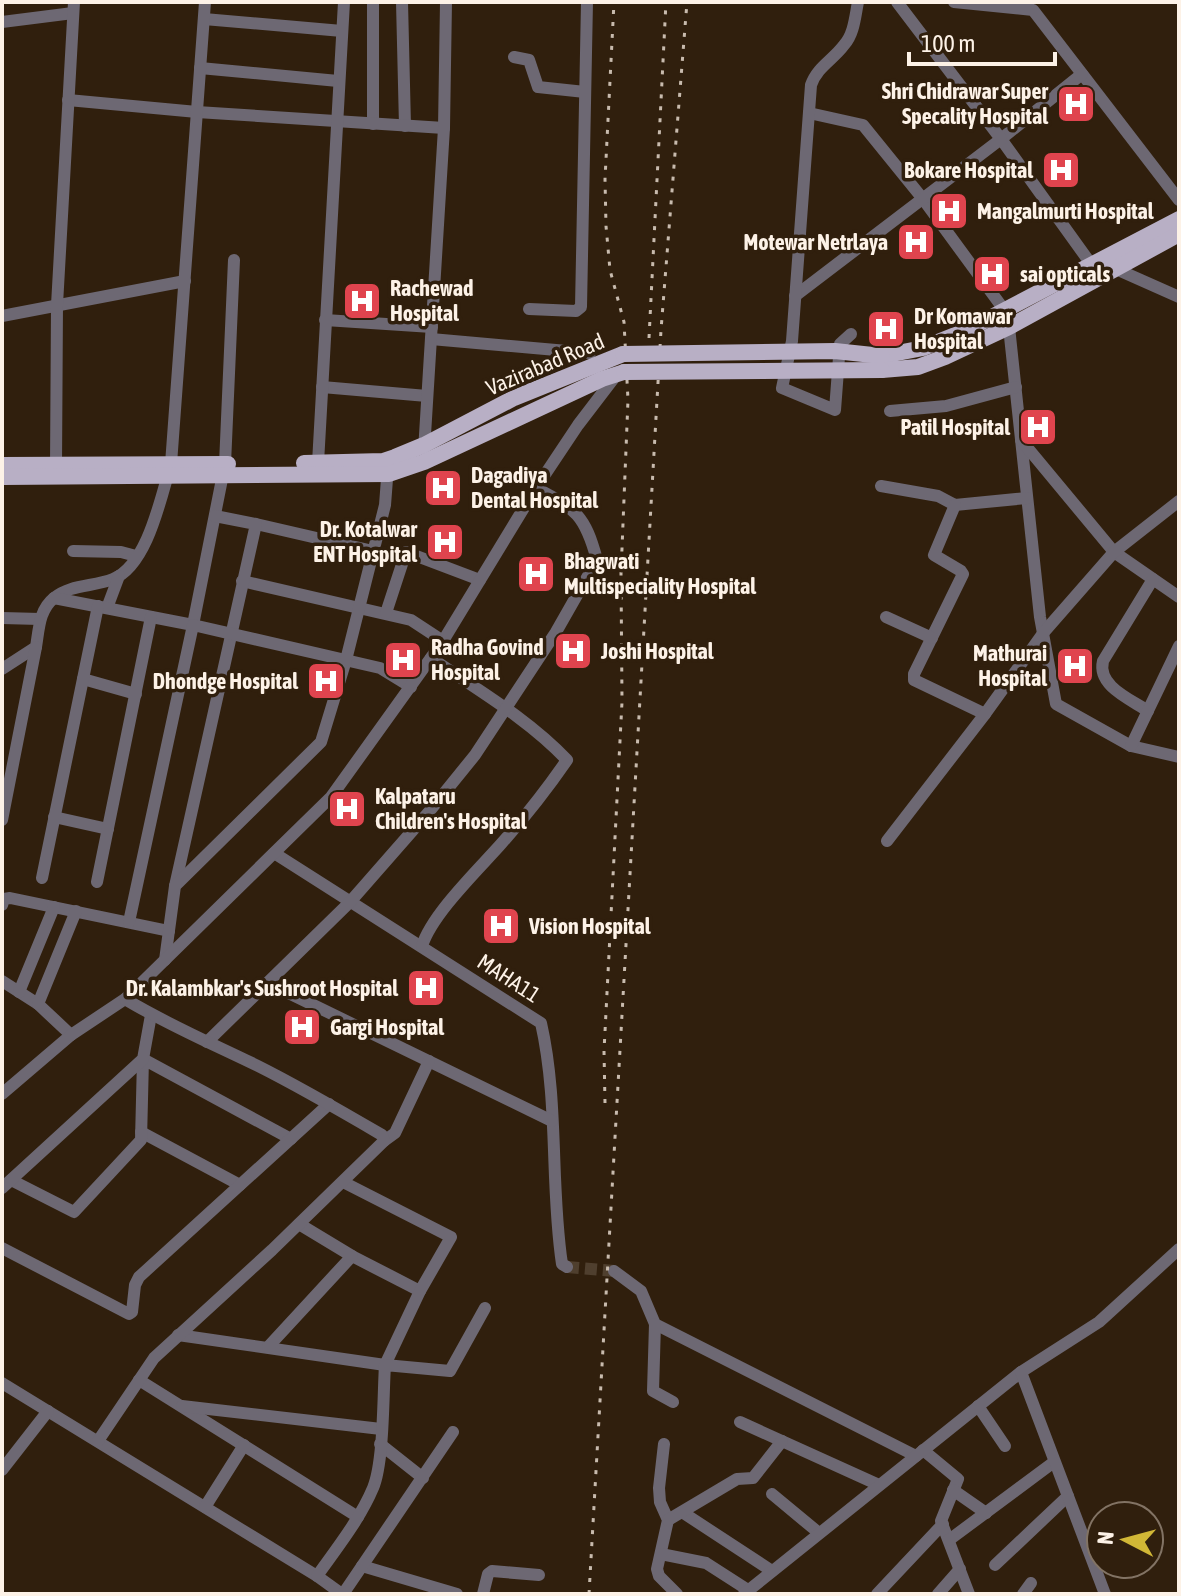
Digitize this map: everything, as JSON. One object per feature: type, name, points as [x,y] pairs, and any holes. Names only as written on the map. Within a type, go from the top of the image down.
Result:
[{"type":"main road","name":"Vazirabad Road","points":[[1055,293],[1091,264],[1179,219]]},
{"type":"main road","name":"Vazirabad Road","points":[[424,454],[514,398],[623,354],[835,351],[882,363],[918,367],[945,357],[1055,293],[1116,269],[1179,234]]},
{"type":"main road","name":"Vazirabad Road","points":[[2,477],[388,467],[621,373],[882,363]]},
{"type":"main road","name":"Vazirabad Road","points":[[224,469],[318,463],[388,467]]},
{"type":"main road","name":"Vazirabad Road","points":[[2,465],[169,471]]},
{"type":"street","points":[[42,878],[83,679],[102,607],[119,576],[136,556],[158,515],[169,471],[205,2]]},
{"type":"street","points":[[318,463],[344,2]]},
{"type":"street","points":[[373,2],[373,124]]},
{"type":"street","points":[[402,2],[405,126]]},
{"type":"street","points":[[424,454],[444,128],[446,2]]},
{"type":"street","points":[[529,309],[576,311],[581,307],[587,2]]},
{"type":"street","points":[[851,334],[840,344],[835,410],[782,388],[792,341],[813,78],[850,36],[858,2]]},
{"type":"street","points":[[897,2],[1091,264]]},
{"type":"street","points":[[954,2],[1025,5],[1033,10],[1179,200]]},
{"type":"street","points":[[2,22],[73,7],[57,305],[56,465]]},
{"type":"street","points":[[204,19],[342,31]]},
{"type":"street","points":[[514,57],[529,60],[538,87],[585,92]]},
{"type":"street","points":[[200,68],[338,81]]},
{"type":"street","points":[[795,296],[1082,74]]},
{"type":"street","points":[[68,100],[444,128]]},
{"type":"street","points":[[809,113],[863,125],[923,199],[1007,319],[1044,632],[1056,704],[1131,746],[1179,757]]},
{"type":"street","points":[[129,922],[224,469],[234,260]]},
{"type":"street","points":[[1116,269],[1179,297]]},
{"type":"street","points":[[2,316],[185,281]]},
{"type":"street","points":[[325,320],[590,353]]},
{"type":"street","points":[[2,1094],[71,1035],[125,999],[331,797],[443,641],[578,425],[621,373]]},
{"type":"street","points":[[322,387],[427,396]]},
{"type":"street","points":[[890,411],[946,406],[1016,387]]},
{"type":"street","points":[[1021,440],[1114,552],[1179,597]]},
{"type":"street","points":[[175,886],[321,742],[346,660],[385,505],[388,467]]},
{"type":"street","points":[[881,486],[936,495],[955,505],[1027,498]]},
{"type":"street","points":[[207,1042],[350,902],[475,755],[556,632],[597,560],[582,517],[567,504],[536,488]]},
{"type":"street","points":[[887,841],[1044,632],[1114,552],[1179,501]]},
{"type":"street","points":[[955,505],[934,555],[963,574],[914,674],[915,682],[985,714]]},
{"type":"street","points":[[215,516],[373,551]]},
{"type":"street","points":[[165,960],[175,886],[256,524]]},
{"type":"street","points":[[73,551],[121,552],[136,556]]},
{"type":"street","points":[[386,613],[406,552],[480,580]]},
{"type":"street","points":[[2,820],[40,619],[47,604],[65,590],[119,576]]},
{"type":"street","points":[[1148,711],[1106,682],[1101,669],[1153,579]]},
{"type":"street","points":[[242,581],[411,620],[443,641]]},
{"type":"street","points":[[54,598],[193,625],[380,668],[411,687]]},
{"type":"street","points":[[97,882],[151,617]]},
{"type":"street","points":[[886,617],[932,638]]},
{"type":"street","points":[[2,618],[40,619]]},
{"type":"street","points":[[1131,746],[1179,646]]},
{"type":"street","points":[[2,669],[36,647]]},
{"type":"street","points":[[422,946],[439,917],[531,808],[567,760],[546,738],[431,658]]},
{"type":"street","points":[[83,679],[136,694]]},
{"type":"street","points":[[54,817],[108,829]]},
{"type":"street","name":"MAHA11","points":[[274,853],[541,1023],[552,1121],[558,1236],[562,1264],[567,1267]]},
{"type":"street","points":[[2,905],[4,899],[10,898],[169,931]]},
{"type":"street","points":[[19,992],[54,907]]},
{"type":"street","points":[[38,1004],[76,911]]},
{"type":"street","points":[[2,981],[38,1004],[71,1035]]},
{"type":"street","points":[[268,983],[552,1121]]},
{"type":"street","points":[[125,999],[329,1104],[382,1135],[384,1141]]},
{"type":"street","points":[[143,1059],[7,1184],[74,1212],[141,1140],[143,1059],[151,1015]]},
{"type":"street","points":[[143,1059],[291,1139]]},
{"type":"street","points":[[98,1441],[154,1358],[393,1135],[429,1061]]},
{"type":"street","points":[[2,1248],[129,1314],[139,1277],[329,1104]]},
{"type":"street","points":[[141,1132],[240,1185]]},
{"type":"street","points":[[317,1576],[358,1517],[375,1485],[385,1365],[420,1291],[451,1237],[343,1182]]},
{"type":"street","points":[[299,1224],[420,1291]]},
{"type":"street","points":[[661,1554],[706,1563],[746,1592],[1021,1372],[1099,1322],[1179,1249]]},
{"type":"street","points":[[268,1347],[352,1256]]},
{"type":"street","points":[[614,1271],[641,1291],[655,1324],[653,1391],[673,1402]]},
{"type":"street","points":[[178,1335],[385,1365],[450,1371],[485,1308]]},
{"type":"street","points":[[655,1324],[919,1453],[958,1479],[941,1521],[969,1594]]},
{"type":"street","points":[[1021,1372],[1105,1594]]},
{"type":"street","points":[[139,1380],[358,1517]]},
{"type":"street","points":[[2,1383],[342,1594],[453,1432]]},
{"type":"street","points":[[179,1405],[381,1429]]},
{"type":"street","points":[[978,1406],[1005,1446]]},
{"type":"street","points":[[2,1470],[48,1411]]},
{"type":"street","points":[[740,1422],[879,1485]]},
{"type":"street","points":[[668,1520],[737,1479],[753,1478],[782,1441]]},
{"type":"street","points":[[380,1444],[423,1478]]},
{"type":"street","points":[[664,1444],[659,1488],[660,1502],[668,1520],[657,1569],[659,1576],[677,1594]]},
{"type":"street","points":[[205,1507],[244,1445]]},
{"type":"street","points":[[949,1540],[1054,1462]]},
{"type":"street","points":[[953,1490],[986,1513]]},
{"type":"street","points":[[772,1494],[819,1533]]},
{"type":"street","points":[[995,1565],[1068,1496]]},
{"type":"street","points":[[682,1512],[772,1571]]},
{"type":"street","points":[[877,1594],[943,1524]]},
{"type":"street","points":[[362,1566],[457,1594]]},
{"type":"street","points":[[938,1594],[960,1569]]},
{"type":"street","points":[[483,1594],[488,1574],[492,1571],[539,1575]]},
{"type":"tunnel","points":[[567,1267],[614,1271]]},
{"type":"railway","points":[[605,1103],[604,1051],[622,702],[621,573],[628,400],[624,322],[610,270],[606,226],[605,179],[614,2]]},
{"type":"railway","points":[[649,338],[666,2]]},
{"type":"railway","points":[[589,1594],[661,330],[687,2]]},
{"type":"place","name":"Shri Chidrawar Super Specality Hospital","points":[[1076,104]]},
{"type":"place","name":"Bokare Hospital","points":[[1061,170]]},
{"type":"place","name":"Mangalmurti Hospital","points":[[949,211]]},
{"type":"place","name":"Motewar Netrlaya","points":[[916,242]]},
{"type":"place","name":"sai opticals","points":[[992,274]]},
{"type":"place","name":"Rachewad Hospital","points":[[362,301]]},
{"type":"place","name":"Dr Komawar Hospital","points":[[886,329]]},
{"type":"place","name":"Patil Hospital","points":[[1038,427]]},
{"type":"place","name":"Dagadiya Dental Hospital","points":[[443,488]]},
{"type":"place","name":"Dr. Kotalwar ENT Hospital","points":[[445,542]]},
{"type":"place","name":"Bhagwati Multispeciality Hospital","points":[[536,574]]},
{"type":"place","name":"Joshi Hospital","points":[[573,651]]},
{"type":"place","name":"Radha Govind Hospital","points":[[403,660]]},
{"type":"place","name":"Mathurai Hospital","points":[[1075,666]]},
{"type":"place","name":"Dhondge Hospital","points":[[326,681]]},
{"type":"place","name":"Kalpataru Children's Hospital","points":[[347,809]]},
{"type":"place","name":"Vision Hospital","points":[[501,926]]},
{"type":"place","name":"Dr. Kalambkar's Sushroot Hospital","points":[[426,988]]},
{"type":"place","name":"Gargi Hospital","points":[[302,1027]]}]
